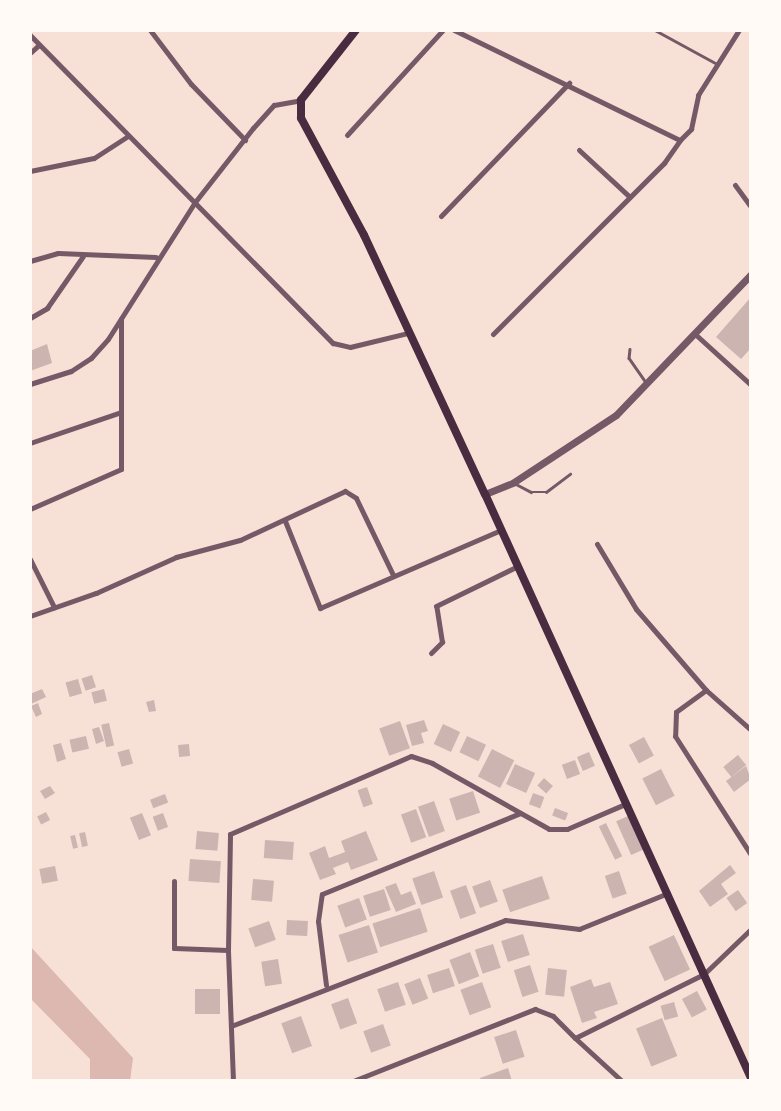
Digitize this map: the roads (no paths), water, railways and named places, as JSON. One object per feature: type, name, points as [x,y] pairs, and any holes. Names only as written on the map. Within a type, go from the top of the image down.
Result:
[{"type":"main road","points":[[356,30],[301,100],[301,118],[364,235],[751,1078]]},
{"type":"street","points":[[150,30],[191,84],[245,140]]},
{"type":"street","points":[[347,135],[443,30]]},
{"type":"street","points":[[454,30],[569,83],[680,140]]},
{"type":"street","points":[[493,334],[630,197],[691,129],[698,95],[738,30]]},
{"type":"street","points":[[30,35],[333,343],[350,347],[408,333]]},
{"type":"street","points":[[30,53],[39,45]]},
{"type":"street","points":[[441,216],[569,83]]},
{"type":"street","points":[[30,384],[85,362],[121,319],[156,257],[195,202],[245,140],[274,105],[301,100]]},
{"type":"street","points":[[30,171],[94,158],[128,136]]},
{"type":"street","points":[[579,150],[630,197]]},
{"type":"street","points":[[735,185],[751,207]]},
{"type":"street","points":[[30,261],[58,253],[156,257]]},
{"type":"street","points":[[30,318],[47,308],[83,256]]},
{"type":"street","points":[[485,494],[514,482],[605,423],[648,384],[751,274]]},
{"type":"street","points":[[30,509],[121,469],[121,319]]},
{"type":"street","points":[[695,334],[751,385]]},
{"type":"street","points":[[30,443],[121,412]]},
{"type":"street","points":[[30,616],[176,557],[240,540],[285,521],[314,503],[345,491],[350,493],[393,575]]},
{"type":"street","points":[[285,521],[320,608],[501,530]]},
{"type":"street","points":[[597,544],[636,608],[706,690],[751,730]]},
{"type":"street","points":[[30,559],[54,607]]},
{"type":"street","points":[[431,653],[442,642],[436,606],[518,566]]},
{"type":"street","points":[[706,690],[676,712],[675,736],[751,855]]},
{"type":"street","points":[[233,1081],[228,950],[230,834],[411,756],[558,830],[625,804]]},
{"type":"street","points":[[326,985],[318,921],[322,894],[520,813]]},
{"type":"street","points":[[174,881],[173,948],[228,950]]},
{"type":"street","points":[[231,1026],[326,985],[505,920],[579,929],[668,893]]},
{"type":"street","points":[[575,1038],[704,974],[749,931]]},
{"type":"street","points":[[749,931],[751,942]]},
{"type":"street","points":[[352,1081],[535,1009],[553,1016],[622,1081]]},
{"type":"lane","points":[[655,30],[717,64]]},
{"type":"lane","points":[[630,349],[629,358],[648,384]]},
{"type":"lane","points":[[514,482],[531,492],[546,492],[570,474]]}]
